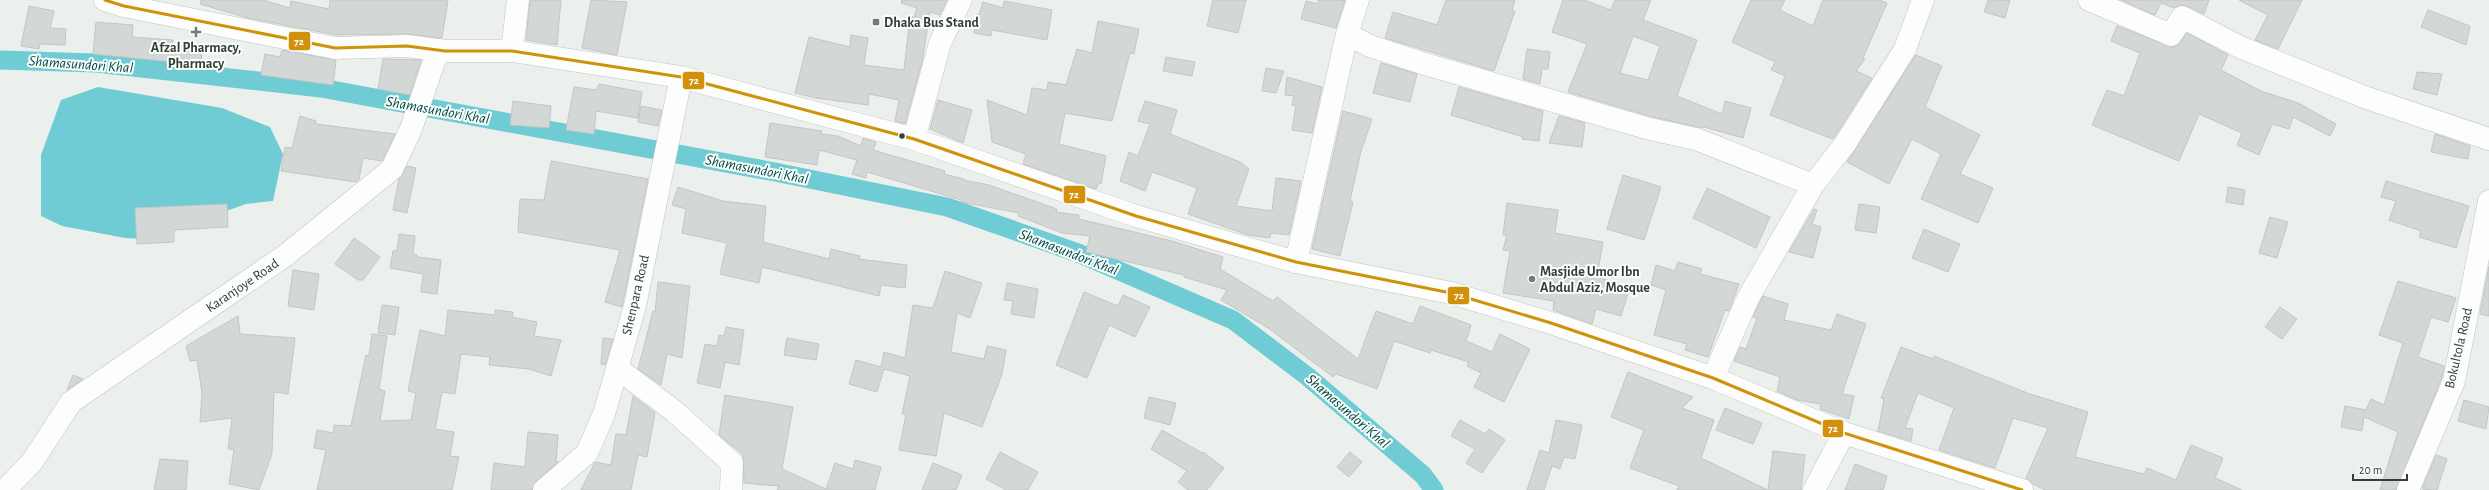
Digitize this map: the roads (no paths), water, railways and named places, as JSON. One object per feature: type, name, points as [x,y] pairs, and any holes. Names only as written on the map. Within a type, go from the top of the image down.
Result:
[{"type":"street","points":[[106,0],[124,6],[335,48],[407,46],[438,50],[512,52],[681,77],[914,139],[1136,216],[1296,262],[1451,293],[1551,323],[1713,378],[1844,433],[2022,490]]},
{"type":"street","points":[[512,52],[518,0]]},
{"type":"street","points":[[914,139],[940,43],[961,0]]},
{"type":"street","points":[[1296,262],[1347,34],[1358,0]]},
{"type":"street","points":[[1713,378],[1748,298],[1814,185],[1846,144],[1905,49],[1923,0]]},
{"type":"street","points":[[2089,0],[2171,35],[2182,17],[2242,48],[2353,92],[2489,139]]},
{"type":"street","points":[[1347,34],[1370,46],[1425,64],[1650,129],[1696,139],[1814,185]]},
{"type":"street","name":"Karanjoye Road","points":[[5,490],[32,462],[71,402],[286,256],[392,169],[411,129],[438,50]]},
{"type":"street","name":"Shenpara Road","points":[[544,490],[587,453],[604,414],[635,306],[681,77]]},
{"type":"street","name":"Bokultola Road","points":[[2408,490],[2454,381],[2489,201]]},
{"type":"street","points":[[617,368],[674,411],[732,463],[731,490]]},
{"type":"street","points":[[1814,490],[1844,433]]},
{"type":"water","points":[[98,87],[222,108],[270,127],[283,154],[273,201],[246,204],[148,239],[125,238],[62,226],[41,216],[41,155],[61,100]]},
{"type":"waterway","name":"Shamasundori Khal","points":[[0,60],[96,63],[321,88],[775,172],[947,207],[1078,253],[1233,320],[1307,376],[1423,475],[1434,490]]},
{"type":"place","name":"Dhaka Bus Stand","points":[[876,22]]},
{"type":"place","name":"Afzal Pharmacy, Pharmacy","points":[[196,32]]},
{"type":"place","name":"Masjide Umor Ibn Abdul Aziz, Mosque","points":[[1532,279]]}]
